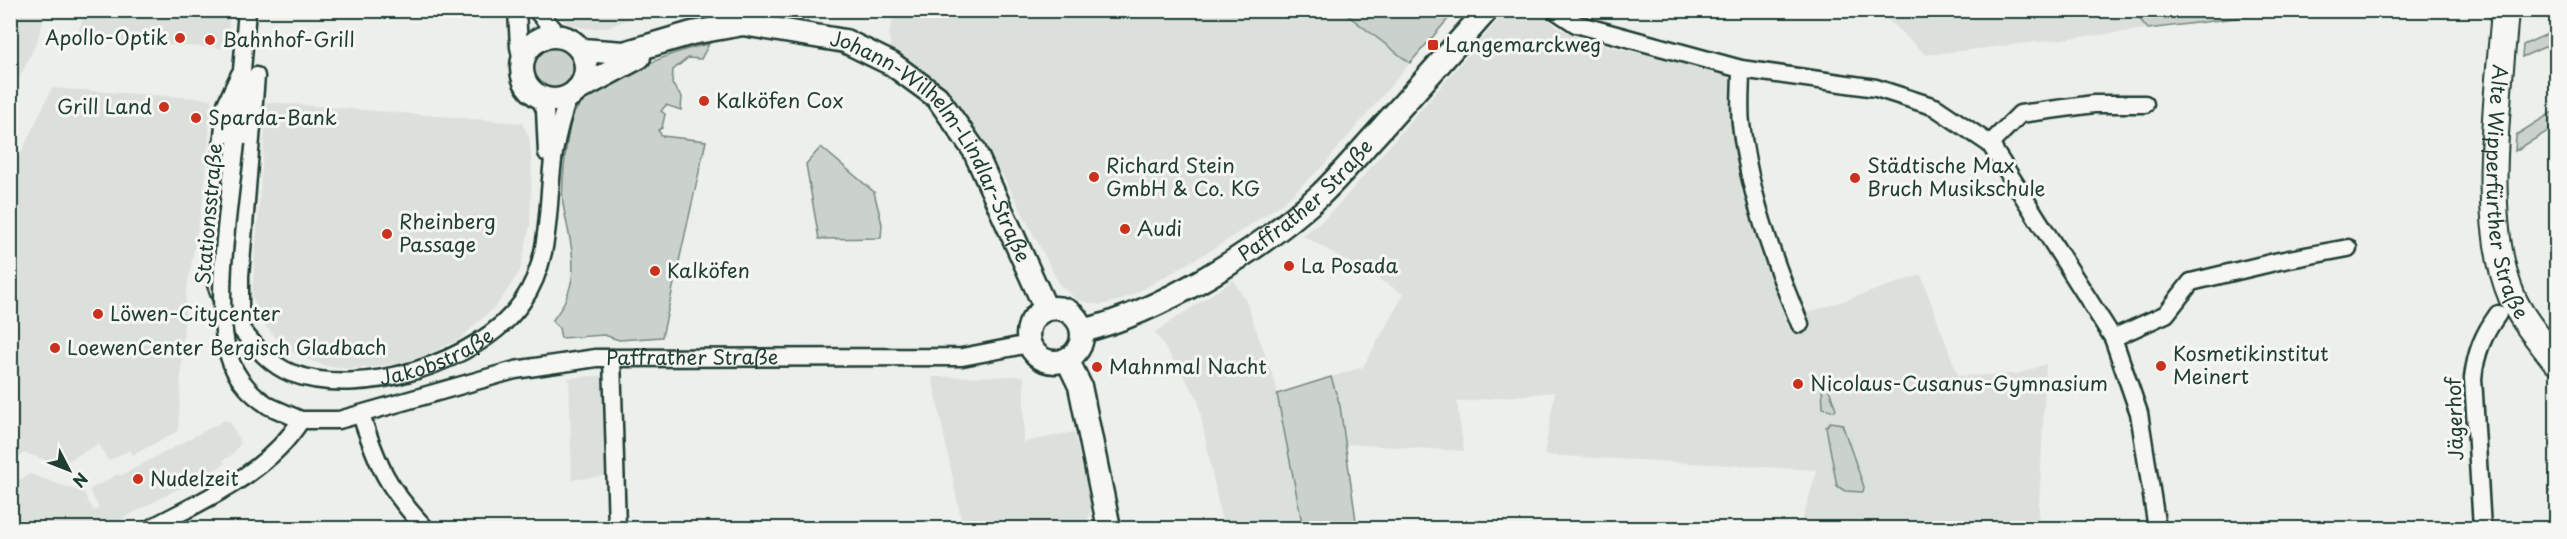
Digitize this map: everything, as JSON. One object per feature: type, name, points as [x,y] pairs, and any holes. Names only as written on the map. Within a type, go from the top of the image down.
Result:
[{"type":"main road","name":"Alte Wipperfürther Straße","points":[[2505,10],[2495,162],[2499,249],[2513,298],[2556,361]]},
{"type":"street","name":"Stationsstraße","points":[[247,10],[248,74],[236,143],[224,276],[225,338],[231,362],[241,381],[268,406],[301,420]]},
{"type":"street","name":"Jakobstraße","points":[[518,10],[519,47],[526,85],[539,96],[545,110],[551,190]]},
{"type":"street","points":[[536,10],[559,35],[576,43],[582,50]]},
{"type":"street","name":"Paffrather Straße","points":[[1082,331],[1128,318],[1208,276],[1270,235],[1310,204],[1487,10]]},
{"type":"street","points":[[1555,10],[1576,24],[1741,69],[1876,88],[1935,107],[1990,144],[2113,338],[2139,413],[2157,528]]},
{"type":"street","name":"Johann-Wilhelm-Lindlar-Straße","points":[[582,50],[615,54],[742,24],[844,41],[892,64],[937,97],[974,150],[1046,309]]},
{"type":"street","points":[[522,61],[532,44],[549,35],[559,35]]},
{"type":"street","name":"Johann-Wilhelm-Lindlar-Straße","points":[[573,93],[672,39]]},
{"type":"street","name":"Jakobstraße","points":[[248,74],[226,104],[212,273],[223,306],[268,359],[289,372],[315,379],[369,380],[396,375],[459,355],[503,323],[521,305],[540,268],[546,241],[559,127],[573,93],[586,75],[582,50]]},
{"type":"street","points":[[1741,69],[1741,122],[1749,176],[1771,250],[1800,324]]},
{"type":"street","points":[[240,327],[248,74]]},
{"type":"street","points":[[539,96],[554,100],[573,93]]},
{"type":"street","points":[[1990,144],[2020,114],[2094,104],[2145,104]]},
{"type":"street","points":[[2113,338],[2166,315],[2191,282],[2279,261],[2348,248]]},
{"type":"street","points":[[1060,308],[1072,313],[1082,331],[1080,344],[1067,359],[1060,362],[1045,360],[1029,344],[1030,323],[1046,309],[1060,308]]},
{"type":"street","name":"Jägerhof","points":[[2482,528],[2473,378],[2476,353],[2484,334],[2498,314]]},
{"type":"street","name":"Paffrather Straße","points":[[301,420],[325,422],[361,415],[514,370],[612,358],[962,357],[1029,344]]},
{"type":"street","points":[[612,358],[617,528]]},
{"type":"street","points":[[1067,359],[1080,386],[1109,528]]},
{"type":"street","points":[[361,415],[379,467],[392,490],[425,528]]},
{"type":"street","points":[[151,528],[250,474],[280,447],[301,420]]},
{"type":"shaded area","points":[[11,10],[46,11],[37,42],[11,95]]},
{"type":"shaded area","points":[[1342,10],[1410,63],[1324,165],[1283,203],[1220,245],[1143,289],[1121,300],[1100,305],[1077,300],[1059,284],[1007,183],[979,137],[956,106],[932,81],[891,50],[889,35],[895,11]]},
{"type":"shaded area","points":[[1455,10],[1410,63],[1342,11]]},
{"type":"shaded area","points":[[2272,10],[2276,13],[2148,29],[2133,11]]},
{"type":"shaded area","points":[[85,11],[229,11],[228,42],[221,48],[80,40],[77,35]]},
{"type":"shaded area","points":[[551,11],[648,11],[609,27],[589,29],[568,24]]},
{"type":"shaded area","points":[[1506,11],[1538,11],[1559,28],[1586,41],[1725,73],[1734,83],[1734,141],[1742,190],[1758,244],[1789,328],[1809,321],[1807,313],[1921,275],[1958,376],[2017,374],[2046,364],[2038,528],[1800,528],[1817,470],[1544,455],[1555,392],[1457,402],[1464,451],[1345,444],[1340,406],[1331,377],[1363,367],[1404,294],[1302,235],[1320,223],[1340,203]]},
{"type":"shaded area","points":[[1878,11],[2133,11],[2148,29],[1926,55]]},
{"type":"shaded area","points":[[2556,30],[2556,42],[2522,57],[2523,45]]},
{"type":"shaded area","points":[[709,44],[701,59],[688,58],[673,70],[672,84],[682,97],[681,110],[666,105],[661,111],[665,114],[662,128],[658,130],[662,136],[706,141],[662,337],[619,340],[604,335],[561,338],[559,328],[552,321],[569,291],[572,277],[572,250],[563,196],[567,141],[576,110],[586,99],[617,78],[657,60]]},
{"type":"shaded area","points":[[554,45],[563,46],[570,51],[575,58],[575,76],[570,83],[563,88],[554,89],[545,88],[538,83],[533,76],[532,67],[533,58],[538,51],[545,46]]},
{"type":"shaded area","points":[[52,88],[212,99],[204,193],[186,294],[178,431],[133,455],[130,450],[108,461],[99,444],[60,465],[25,453],[10,461],[11,174]]},
{"type":"shaded area","name":"Rheinberg Passage","points":[[267,102],[522,123],[529,137],[532,167],[530,226],[520,271],[498,304],[460,339],[425,356],[396,364],[352,369],[329,367],[302,358],[283,346],[260,320],[252,295]]},
{"type":"shaded area","points":[[2556,110],[2556,126],[2515,151],[2516,135]]},
{"type":"shaded area","points":[[821,147],[874,192],[882,224],[881,238],[819,239],[806,164]]},
{"type":"shaded area","points":[[1233,280],[1246,301],[1276,385],[1303,528],[1239,528],[1222,523],[1197,397],[1155,332]]},
{"type":"shaded area","points":[[607,375],[610,475],[572,480],[569,378]]},
{"type":"shaded area","points":[[1024,376],[1024,442],[1074,432],[1091,506],[1089,518],[1083,525],[1073,528],[960,528],[962,524],[932,377]]},
{"type":"shaded area","points":[[1331,377],[1340,406],[1357,528],[1303,528],[1277,394]]},
{"type":"shaded area","points":[[1822,382],[1827,384],[1836,409],[1834,411],[1823,408]]},
{"type":"shaded area","points":[[225,420],[230,422],[241,443],[232,455],[223,460],[225,464],[105,528],[11,528],[11,484],[30,474],[84,493],[94,511],[99,508],[89,490]]},
{"type":"shaded area","points":[[1830,422],[1842,424],[1864,487],[1863,492],[1845,491],[1837,486],[1826,427]]},
{"type":"place","name":"Apollo-Optik","points":[[180,38]]},
{"type":"place","name":"Bahnhof-Grill","points":[[210,40]]},
{"type":"place","name":"Langemarckweg","points":[[1433,45]]},
{"type":"place","name":"Kalköfen Cox","points":[[704,101]]},
{"type":"place","name":"Grill Land","points":[[164,107]]},
{"type":"place","name":"Sparda-Bank","points":[[196,118]]},
{"type":"place","name":"Richard Stein GmbH & Co. KG","points":[[1094,177]]},
{"type":"place","name":"Städtische Max Bruch Musikschule","points":[[1855,178]]},
{"type":"place","name":"Audi","points":[[1125,229]]},
{"type":"place","name":"Rheinberg Passage","points":[[387,234]]},
{"type":"place","name":"La Posada","points":[[1289,266]]},
{"type":"place","name":"Kalköfen","points":[[655,271]]},
{"type":"place","name":"Löwen-Citycenter","points":[[98,314]]},
{"type":"place","name":"LoewenCenter Bergisch Gladbach","points":[[55,348]]},
{"type":"place","name":"Kosmetikinstitut Meinert","points":[[2161,366]]},
{"type":"place","name":"Mahnmal Nacht","points":[[1097,367]]},
{"type":"place","name":"Nicolaus-Cusanus-Gymnasium","points":[[1798,384]]},
{"type":"place","name":"Nudelzeit","points":[[138,479]]}]
